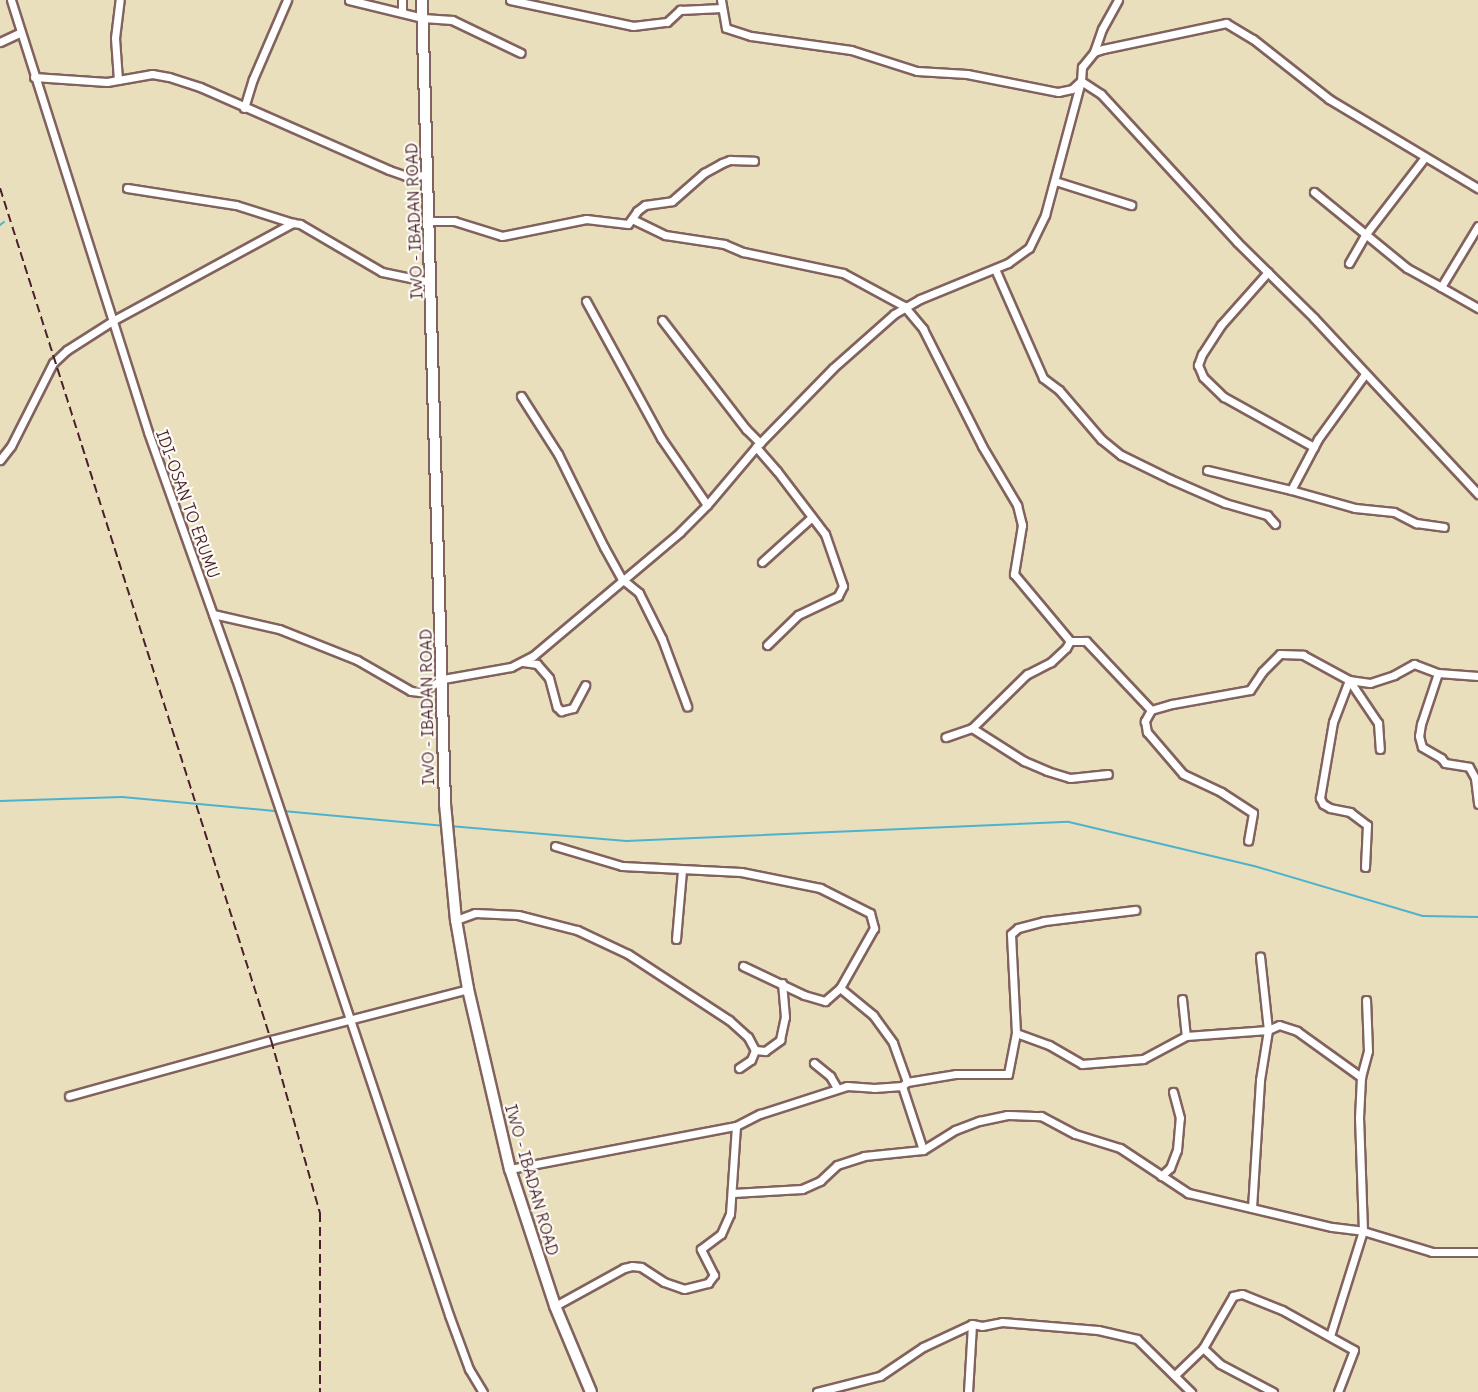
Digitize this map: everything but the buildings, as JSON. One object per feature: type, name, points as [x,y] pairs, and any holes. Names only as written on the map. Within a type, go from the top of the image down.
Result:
[{"type":"main road","name":"IWO - IBADAN ROAD","points":[[422,0],[445,804],[456,920],[468,990],[510,1169],[555,1306],[591,1392]]},
{"type":"street","name":"IDI-OSAN TO ERUMU","points":[[11,0],[148,432],[213,614],[449,1316],[469,1369],[483,1392]]},
{"type":"street","points":[[118,80],[115,38],[120,0]]},
{"type":"street","points":[[244,108],[253,79],[287,0]]},
{"type":"street","points":[[349,0],[402,11],[423,18],[452,20],[521,53]]},
{"type":"street","points":[[402,0],[402,11]]},
{"type":"street","points":[[510,0],[633,26],[667,22],[680,10],[721,4],[726,28],[752,36],[850,50],[917,71],[967,74],[1058,92],[1072,89],[1082,81]]},
{"type":"street","points":[[213,614],[279,629],[357,660],[411,691],[420,692],[443,679],[500,670],[523,662],[544,648],[622,579],[661,549],[707,505],[758,445],[833,368],[904,306],[995,269],[1020,256],[1036,238],[1055,181],[1082,81],[1082,67],[1094,52],[1102,29],[1118,0]]},
{"type":"street","points":[[1094,52],[1226,23],[1253,39],[1329,99],[1478,188]]},
{"type":"street","points":[[0,42],[21,32]]},
{"type":"street","points":[[34,78],[118,80],[152,74],[169,77],[200,87],[244,108],[351,151],[389,170],[406,176],[428,175]]},
{"type":"street","points":[[1082,81],[1101,94],[1478,494]]},
{"type":"street","points":[[1349,263],[1365,235],[1425,157]]},
{"type":"street","points":[[429,220],[454,221],[502,236],[586,219],[628,224],[637,211],[645,205],[672,201],[704,172],[722,163],[730,160],[754,161]]},
{"type":"street","points":[[1055,181],[1131,205]]},
{"type":"street","points":[[127,188],[189,200],[236,205],[300,224],[382,272],[430,282]]},
{"type":"street","points":[[1314,192],[1407,268],[1478,308]]},
{"type":"street","points":[[632,219],[665,235],[724,244],[743,252],[843,273],[904,306],[936,352],[982,446],[1017,505],[1022,525],[1014,574],[1070,641]]},
{"type":"street","points":[[0,460],[11,446],[53,363],[67,350],[114,320],[293,223]]},
{"type":"street","points":[[1441,287],[1478,226]]},
{"type":"street","points":[[995,269],[1043,378],[1059,390],[1101,439],[1121,454],[1170,479],[1225,503],[1267,515],[1275,524]]},
{"type":"street","points":[[1268,272],[1221,325],[1198,365],[1203,377],[1224,397],[1314,447]]},
{"type":"street","points":[[586,300],[661,438],[707,505]]},
{"type":"street","points":[[662,320],[812,517],[830,546],[842,582],[841,591],[798,615],[767,645]]},
{"type":"street","points":[[1291,490],[1314,447],[1365,374]]},
{"type":"street","points":[[521,396],[558,454],[622,579],[639,593],[662,639],[687,706]]},
{"type":"street","points":[[1207,470],[1355,508],[1394,512],[1416,523],[1444,527]]},
{"type":"street","points":[[762,562],[812,517]]},
{"type":"street","points":[[1070,641],[1086,641],[1151,710]]},
{"type":"street","points":[[946,737],[972,728],[1027,674],[1051,662],[1070,641]]},
{"type":"street","points":[[1248,841],[1253,813],[1221,792],[1183,774],[1147,732],[1145,721],[1151,710],[1250,690],[1262,672],[1280,654],[1303,655],[1349,680],[1370,683],[1394,675],[1414,664],[1438,673],[1478,676]]},
{"type":"street","points":[[523,662],[537,664],[549,678],[556,707],[561,711],[573,708],[585,686]]},
{"type":"street","points":[[1438,673],[1421,724],[1419,736],[1422,747],[1445,763],[1469,767],[1475,778],[1478,804]]},
{"type":"street","points":[[1349,680],[1378,723],[1380,749]]},
{"type":"street","points":[[1349,680],[1333,722],[1320,798],[1323,804],[1350,812],[1367,825],[1365,867]]},
{"type":"street","points":[[972,728],[1024,761],[1047,771],[1070,778],[1108,774]]},
{"type":"street","points":[[555,846],[622,866],[741,872],[820,888],[870,913],[874,928],[840,988],[825,1001],[804,995],[743,966]]},
{"type":"street","points":[[676,939],[682,870]]},
{"type":"street","points":[[510,1169],[736,1126],[760,1114],[837,1088],[905,1084],[957,1074],[1008,1074],[1016,1033],[1011,934],[1018,928],[1044,921],[1135,910]]},
{"type":"street","points":[[456,920],[475,913],[518,915],[577,930],[628,954],[729,1020],[748,1037],[755,1050]]},
{"type":"street","points":[[1252,1208],[1260,1080],[1268,1030],[1260,956]]},
{"type":"street","points":[[755,1050],[765,1052],[780,1040],[785,1017],[782,983]]},
{"type":"street","points":[[840,988],[873,1014],[893,1043],[923,1150]]},
{"type":"street","points":[[69,1096],[349,1017],[468,990]]},
{"type":"street","points":[[1182,999],[1186,1036]]},
{"type":"street","points":[[1330,1336],[1363,1231],[1359,1149],[1361,1077],[1368,1051],[1366,1000]]},
{"type":"street","points":[[1016,1033],[1049,1045],[1082,1064],[1143,1059],[1186,1036],[1268,1030],[1279,1025],[1298,1031],[1361,1077]]},
{"type":"street","points":[[739,1068],[751,1060],[755,1050]]},
{"type":"street","points":[[814,1063],[830,1076],[837,1088]]},
{"type":"street","points":[[1161,1176],[1170,1168],[1177,1150],[1180,1118],[1173,1092]]},
{"type":"street","points":[[733,1193],[802,1189],[820,1181],[837,1166],[864,1156],[923,1150],[955,1130],[979,1121],[1006,1115],[1041,1116],[1074,1134],[1120,1148],[1188,1193],[1332,1227],[1363,1231],[1432,1252],[1478,1252]]},
{"type":"street","points":[[555,1306],[624,1268],[633,1266],[641,1267],[664,1282],[684,1289],[708,1283],[714,1275],[701,1249],[721,1234],[730,1214],[736,1126]]},
{"type":"street","points":[[1175,1375],[1203,1348],[1220,1323],[1228,1302],[1233,1296],[1242,1293],[1282,1310],[1354,1350],[1338,1392]]},
{"type":"street","points":[[817,1392],[880,1376],[922,1347],[972,1324],[982,1326],[1002,1322],[1039,1323],[1115,1332],[1137,1339],[1191,1392]]},
{"type":"street","points":[[968,1392],[972,1324]]},
{"type":"street","points":[[1203,1348],[1220,1364],[1273,1392]]},
{"type":"waterway","points":[[0,225],[4,222]]},
{"type":"waterway","points":[[0,801],[122,797],[277,811]]},
{"type":"waterway","points":[[283,811],[445,826]]},
{"type":"waterway","points":[[450,826],[626,841],[1069,822],[1254,866],[1423,916],[1478,917]]},
{"type":"railway","points":[[0,188],[271,1040],[320,1213],[320,1392]]}]
